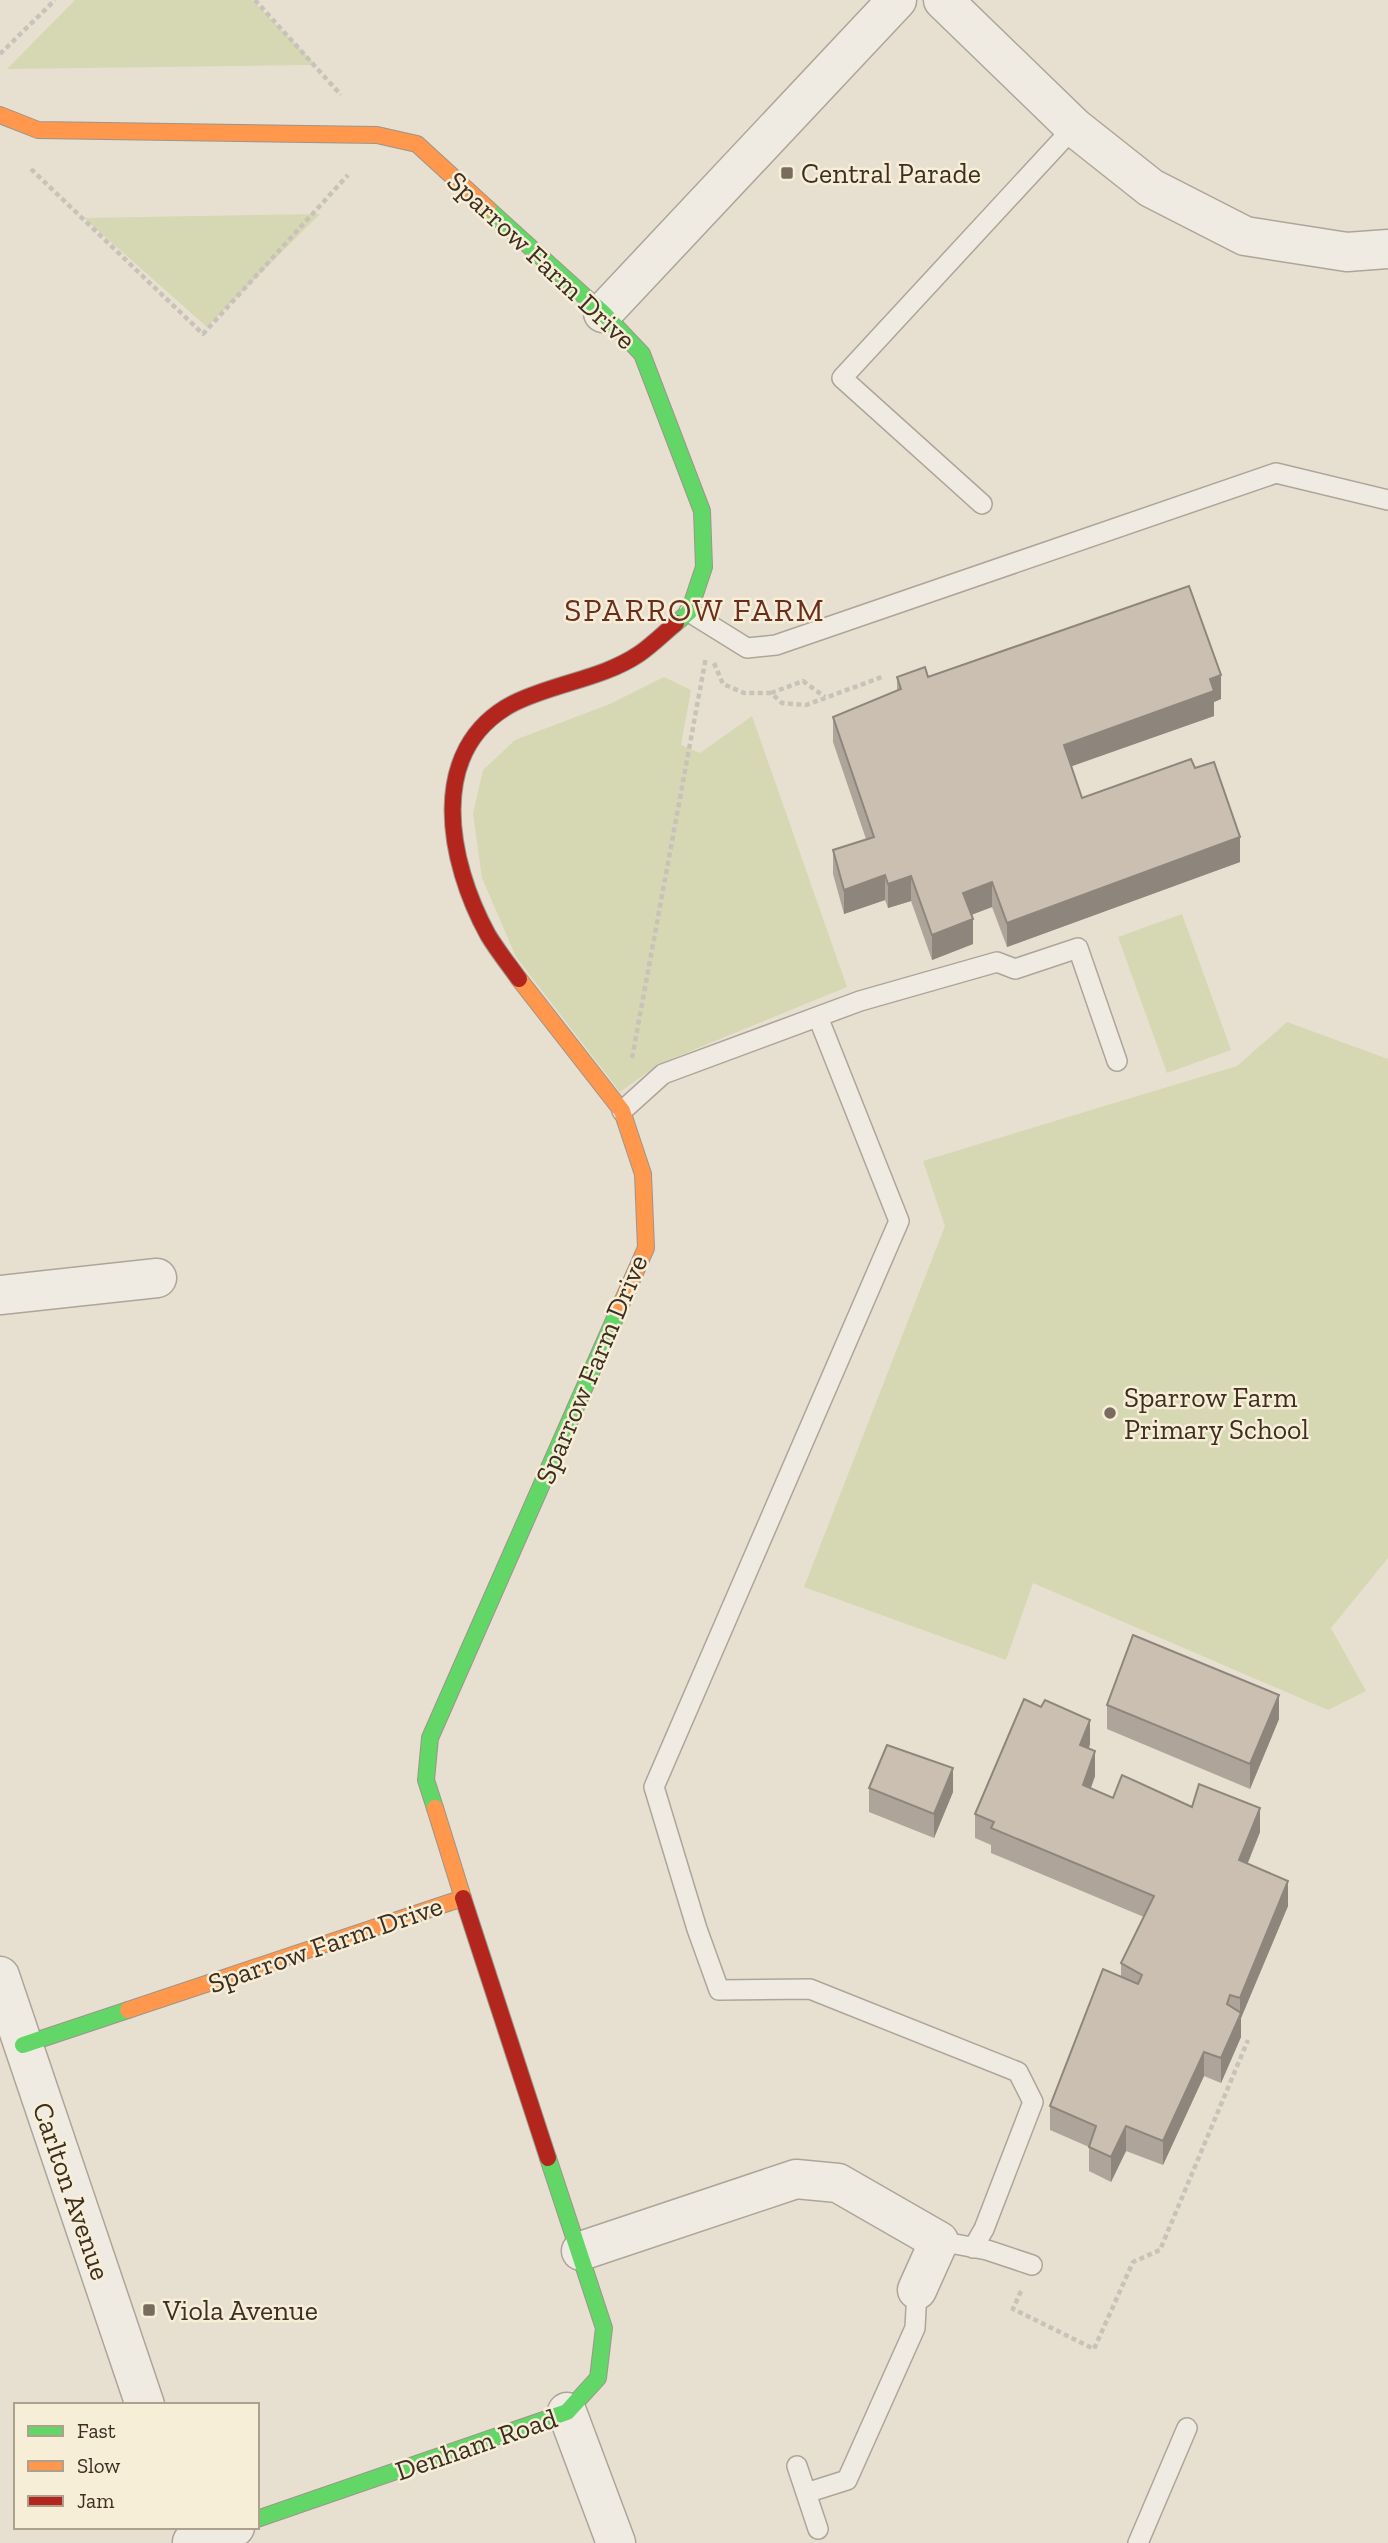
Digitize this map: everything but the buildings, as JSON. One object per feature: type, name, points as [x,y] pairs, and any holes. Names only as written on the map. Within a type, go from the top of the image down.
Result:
[{"type":"street","points":[[603,313],[897,0]]},
{"type":"street","points":[[943,0],[1074,127],[1151,188],[1245,236],[1347,252],[1388,249]]},
{"type":"street","name":"Sparrow Farm Drive","points":[[2,117],[38,130],[377,135],[417,144],[603,313],[642,354],[702,512],[704,567],[689,612],[638,655],[583,679],[515,703],[484,723],[462,755],[451,801],[458,862],[488,935],[545,1015],[622,1111],[643,1174],[646,1248],[430,1738],[426,1780],[463,1898],[23,2045]]},
{"type":"street","points":[[0,1295],[157,1278]]},
{"type":"street","name":"Denham Road","points":[[259,2518],[567,2412],[598,2378],[604,2328],[581,2251],[463,1898]]},
{"type":"street","name":"Carlton Avenue","points":[[0,1976],[144,2403]]},
{"type":"street","points":[[581,2251],[796,2179],[838,2183],[956,2245],[917,2290]]},
{"type":"street","points":[[567,2412],[616,2543]]},
{"type":"street","points":[[192,2543],[230,2529]]},
{"type":"lane","points":[[982,504],[842,379],[1074,127]]},
{"type":"lane","points":[[689,612],[747,649],[776,646],[1276,473],[1388,500]]},
{"type":"lane","points":[[622,1111],[663,1074],[818,1017],[996,962],[1015,969],[1078,948],[1116,1061]]},
{"type":"lane","points":[[818,1017],[899,1222],[654,1787],[697,1929],[719,1990],[810,1989],[1018,2072],[1033,2102],[984,2229],[956,2245]]},
{"type":"lane","points":[[956,2245],[1032,2265]]},
{"type":"lane","points":[[806,2493],[847,2480],[915,2328],[917,2290]]},
{"type":"lane","points":[[1138,2543],[1187,2428]]},
{"type":"lane","points":[[797,2466],[818,2529]]},
{"type":"path","points":[[0,54],[55,0]]},
{"type":"path","points":[[2,117],[9,147],[203,334],[365,156],[377,135],[255,0]]},
{"type":"path","points":[[622,1111],[707,650],[723,684],[744,692],[771,693],[803,681],[826,698]]},
{"type":"path","points":[[771,693],[782,702],[806,705],[882,677]]},
{"type":"path","points":[[956,2245],[981,2269],[1022,2288],[1013,2309],[1094,2349],[1133,2262],[1160,2250],[1248,2040]]},
{"type":"green space","points":[[75,0],[252,0],[316,65],[7,69]]},
{"type":"green space","points":[[320,214],[207,327],[84,218]]},
{"type":"green space","points":[[664,677],[691,690],[681,745],[700,753],[752,716],[847,987],[659,1064],[620,1092],[516,957],[482,878],[473,814],[483,770],[515,740],[610,704]]},
{"type":"green space","points":[[1182,914],[1231,1050],[1167,1073],[1118,937]]},
{"type":"green space","points":[[1287,1022],[1388,1059],[1388,1558],[1331,1628],[1366,1691],[1328,1710],[1033,1583],[1006,1660],[804,1587],[945,1226],[923,1161],[1237,1066]]},
{"type":"traffic: fast","points":[[488,209],[603,313],[642,354],[702,511],[704,567],[689,612],[676,623]]},
{"type":"traffic: fast","points":[[435,1808],[426,1780],[430,1738],[619,1309]]},
{"type":"traffic: fast","points":[[23,2045],[128,2010]]},
{"type":"traffic: fast","points":[[259,2518],[567,2412],[598,2378],[604,2328],[548,2158]]},
{"type":"traffic: slow","points":[[0,115],[38,130],[377,135],[417,144],[488,209]]},
{"type":"traffic: slow","points":[[519,979],[622,1111],[643,1174],[646,1248],[619,1309]]},
{"type":"traffic: slow","points":[[128,2010],[463,1898],[435,1808]]},
{"type":"traffic: jam","points":[[519,979],[488,935],[474,906],[455,842],[453,809],[456,777],[467,748],[486,723],[514,703],[625,662],[676,623]]},
{"type":"traffic: jam","points":[[463,1898],[548,2158]]},
{"type":"place","name":"Central Parade","points":[[787,173]]},
{"type":"place","name":"Sparrow Farm Primary School","points":[[1110,1413]]},
{"type":"place","name":"Viola Avenue","points":[[149,2310]]},
{"type":"district","name":"SPARROW FARM","points":[[695,610]]}]
